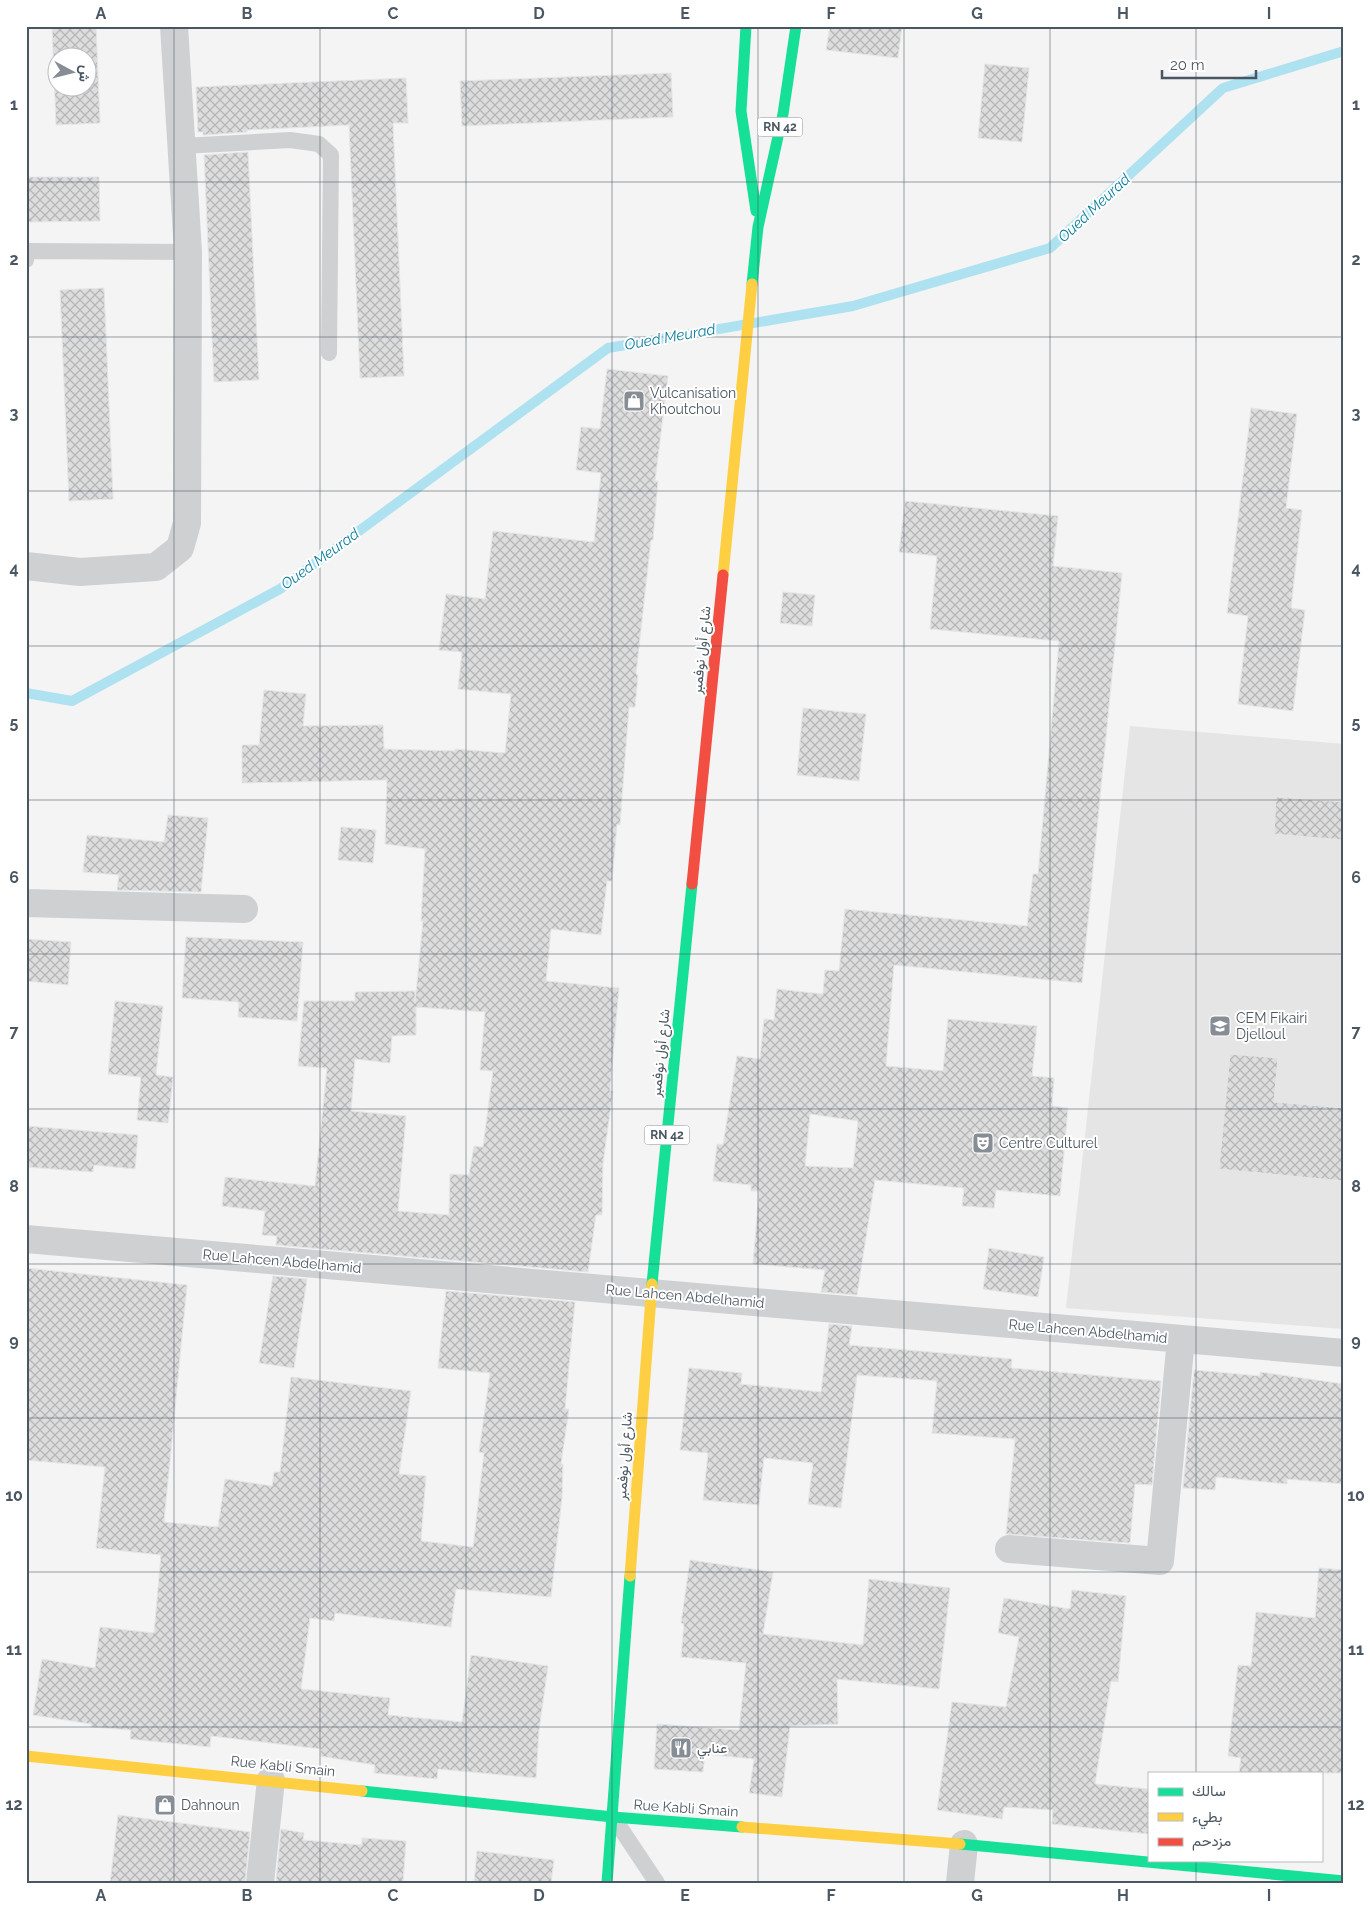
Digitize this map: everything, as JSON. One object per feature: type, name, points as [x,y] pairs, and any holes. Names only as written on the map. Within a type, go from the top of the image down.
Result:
[{"type":"main road","name":"RN 42","points":[[746,26],[741,111],[758,227]]},
{"type":"main road","name":"RN 42","points":[[758,227],[783,114],[796,26]]},
{"type":"main road","name":"شارع أول نوفمبر","points":[[607,1883],[651,1294],[758,227]]},
{"type":"main road","name":"Rue Kabli Smain","points":[[26,1756],[613,1817],[964,1844],[1344,1882]]},
{"type":"street","points":[[26,566],[80,572],[156,567],[180,548],[188,523],[188,252],[174,26]]},
{"type":"street","points":[[26,903],[244,909]]},
{"type":"street","name":"Rue Lahcen Abdelhamid","points":[[26,1238],[1344,1353]]},
{"type":"street","points":[[1009,1549],[1160,1561],[1180,1339]]},
{"type":"street","points":[[260,1883],[271,1780]]},
{"type":"street","points":[[960,1883],[964,1844]]},
{"type":"lane","points":[[182,146],[290,140],[319,144],[331,155],[330,353]]},
{"type":"lane","points":[[26,260],[26,251],[188,252]]},
{"type":"lane","points":[[613,1817],[657,1883]]},
{"type":"shaded area","name":"CEM Fikairi Djelloul","points":[[1130,726],[1344,744],[1344,1329],[1066,1308]]},
{"type":"building","points":[[52,26],[96,26],[97,48],[53,48]]},
{"type":"building","points":[[830,26],[902,26],[898,58],[826,50]]},
{"type":"building","points":[[985,64],[1029,68],[1022,142],[978,138]]},
{"type":"building","points":[[671,73],[673,117],[462,126],[460,81]]},
{"type":"building","points":[[98,74],[100,123],[56,125],[55,98],[98,98]]},
{"type":"building","points":[[406,78],[408,123],[393,123],[404,376],[360,378],[349,125],[247,130],[247,132],[203,135],[203,132],[198,132],[196,87]]},
{"type":"building","points":[[248,152],[259,380],[214,382],[204,155]]},
{"type":"building","points":[[26,177],[99,177],[100,221],[26,222]]},
{"type":"building","points":[[104,288],[113,499],[69,501],[60,290]]},
{"type":"building","points":[[607,369],[668,376],[655,481],[658,481],[653,540],[651,540],[636,674],[638,675],[635,707],[629,707],[620,825],[617,824],[612,881],[607,881],[601,935],[551,929],[546,981],[619,988],[610,1091],[613,1091],[603,1163],[602,1215],[596,1215],[588,1272],[276,1245],[277,1236],[262,1235],[265,1211],[222,1206],[225,1177],[315,1186],[327,1068],[298,1066],[304,1001],[355,1001],[355,992],[415,991],[415,1003],[423,921],[421,921],[425,849],[385,844],[387,780],[242,783],[242,745],[259,745],[264,690],[306,694],[303,726],[383,725],[384,749],[455,751],[455,749],[505,753],[511,694],[458,689],[462,652],[439,650],[446,594],[485,599],[493,531],[594,542],[601,473],[576,470],[581,427],[600,429]],"holes":[[[416,1007],[485,1012],[480,1070],[493,1071],[483,1147],[474,1146],[469,1175],[450,1174],[449,1215],[398,1211],[406,1116],[351,1111],[355,1059],[390,1063],[392,1036],[416,1035]]]},
{"type":"building","points":[[1251,408],[1297,414],[1286,508],[1302,510],[1291,608],[1305,610],[1293,711],[1238,704],[1248,616],[1227,613]]},
{"type":"building","points":[[905,501],[1058,516],[1053,566],[1122,573],[1082,983],[894,965],[886,1066],[943,1071],[948,1019],[1037,1026],[1032,1076],[1054,1078],[1052,1106],[1068,1108],[1060,1196],[996,1190],[994,1208],[962,1206],[964,1188],[875,1180],[857,1295],[821,1292],[825,1270],[753,1264],[759,1191],[751,1191],[751,1185],[713,1181],[717,1144],[723,1145],[737,1056],[760,1059],[764,1019],[774,1020],[777,989],[823,994],[825,970],[839,971],[845,909],[1027,926],[1033,874],[1038,874],[1059,641],[930,629],[937,556],[899,552]],"holes":[[[810,1114],[858,1121],[853,1168],[805,1166]]]},
{"type":"building","points":[[783,592],[815,595],[812,626],[780,623]]},
{"type":"building","points":[[803,708],[866,714],[859,781],[797,775]]},
{"type":"building","points":[[1276,797],[1344,802],[1344,840],[1274,834]]},
{"type":"building","points":[[168,815],[208,818],[201,892],[117,890],[119,875],[83,872],[87,835],[164,842]]},
{"type":"building","points":[[341,827],[376,830],[373,863],[338,860]]},
{"type":"building","points":[[186,937],[303,942],[297,1021],[238,1017],[239,1002],[182,998]]},
{"type":"building","points":[[26,939],[71,942],[68,985],[26,981]]},
{"type":"building","points":[[115,1001],[163,1006],[156,1075],[173,1077],[168,1123],[137,1120],[141,1077],[108,1074]]},
{"type":"building","points":[[1230,1054],[1278,1058],[1274,1102],[1344,1108],[1344,1181],[1219,1169]]},
{"type":"building","points":[[26,1126],[138,1135],[135,1169],[94,1165],[93,1172],[26,1167]]},
{"type":"building","points":[[989,1248],[1044,1257],[1038,1297],[983,1289]]},
{"type":"building","points":[[26,1268],[187,1285],[164,1522],[218,1527],[225,1479],[272,1486],[274,1472],[280,1472],[291,1377],[411,1391],[399,1474],[426,1476],[421,1541],[473,1547],[484,1453],[479,1452],[490,1373],[438,1368],[446,1291],[575,1302],[565,1409],[569,1409],[561,1464],[563,1464],[562,1498],[551,1597],[456,1589],[451,1627],[335,1613],[334,1621],[310,1618],[301,1689],[390,1698],[388,1715],[462,1722],[471,1655],[548,1666],[539,1730],[536,1778],[438,1769],[437,1779],[374,1773],[375,1765],[320,1756],[321,1749],[211,1736],[210,1747],[130,1739],[131,1730],[91,1727],[91,1724],[33,1715],[42,1659],[95,1668],[100,1627],[154,1633],[161,1555],[96,1548],[105,1467],[26,1460]]},
{"type":"building","points":[[273,1276],[307,1279],[294,1368],[259,1363]]},
{"type":"building","points":[[829,1324],[852,1326],[849,1345],[1012,1359],[1011,1368],[1161,1381],[1152,1485],[1135,1484],[1130,1543],[1006,1534],[1015,1439],[932,1433],[937,1381],[857,1375],[841,1508],[808,1504],[813,1463],[764,1458],[759,1505],[703,1500],[708,1453],[680,1450],[689,1368],[742,1373],[741,1384],[821,1392]]},
{"type":"building","points":[[1194,1370],[1260,1376],[1260,1372],[1344,1384],[1344,1484],[1287,1479],[1287,1484],[1216,1477],[1215,1490],[1183,1488]]},
{"type":"building","points":[[690,1560],[773,1572],[763,1634],[863,1645],[869,1579],[950,1588],[939,1689],[837,1679],[838,1724],[790,1726],[782,1797],[749,1793],[754,1759],[705,1754],[703,1772],[654,1769],[657,1724],[739,1730],[746,1663],[681,1657],[684,1624],[681,1623]]},
{"type":"building","points":[[1319,1568],[1344,1570],[1344,1773],[1239,1772],[1241,1758],[1228,1756],[1238,1665],[1251,1666],[1256,1612],[1315,1618]]},
{"type":"building","points":[[1072,1590],[1126,1596],[1118,1682],[1111,1681],[1095,1784],[1148,1789],[1148,1834],[1052,1824],[1053,1810],[1004,1807],[1002,1819],[937,1810],[952,1702],[1006,1707],[1019,1637],[998,1633],[1004,1598],[1070,1609]]},
{"type":"building","points":[[118,1815],[250,1832],[245,1883],[110,1883]]},
{"type":"building","points":[[281,1829],[304,1833],[303,1840],[362,1845],[362,1838],[406,1841],[403,1883],[276,1883]]},
{"type":"building","points":[[477,1851],[554,1860],[551,1883],[474,1883]]},
{"type":"waterway","name":"Oued Meurad","points":[[26,693],[72,701],[280,589],[608,348],[853,306],[1050,248],[1223,88],[1344,51]]},
{"type":"traffic: fast","points":[[746,26],[741,111],[756,211]]},
{"type":"traffic: fast","points":[[752,284],[758,227],[783,114],[796,26]]},
{"type":"traffic: fast","points":[[652,1284],[692,884]]},
{"type":"traffic: fast","points":[[607,1883],[630,1576]]},
{"type":"traffic: fast","points":[[362,1791],[613,1817],[742,1827]]},
{"type":"traffic: fast","points":[[960,1844],[1344,1881]]},
{"type":"traffic: slow","points":[[723,575],[752,284]]},
{"type":"traffic: slow","points":[[630,1576],[652,1284]]},
{"type":"traffic: slow","points":[[26,1756],[362,1791]]},
{"type":"traffic: slow","points":[[742,1827],[960,1844]]},
{"type":"traffic: jam","points":[[692,884],[723,575]]},
{"type":"place","name":"Vulcanisation Khoutchou","points":[[634,401]]},
{"type":"place","name":"CEM Fikairi Djelloul","points":[[1220,1026]]},
{"type":"place","name":"Centre Culturel","points":[[983,1143]]},
{"type":"place","name":"عنابي","points":[[681,1748]]},
{"type":"place","name":"Dahnoun","points":[[165,1805]]}]
